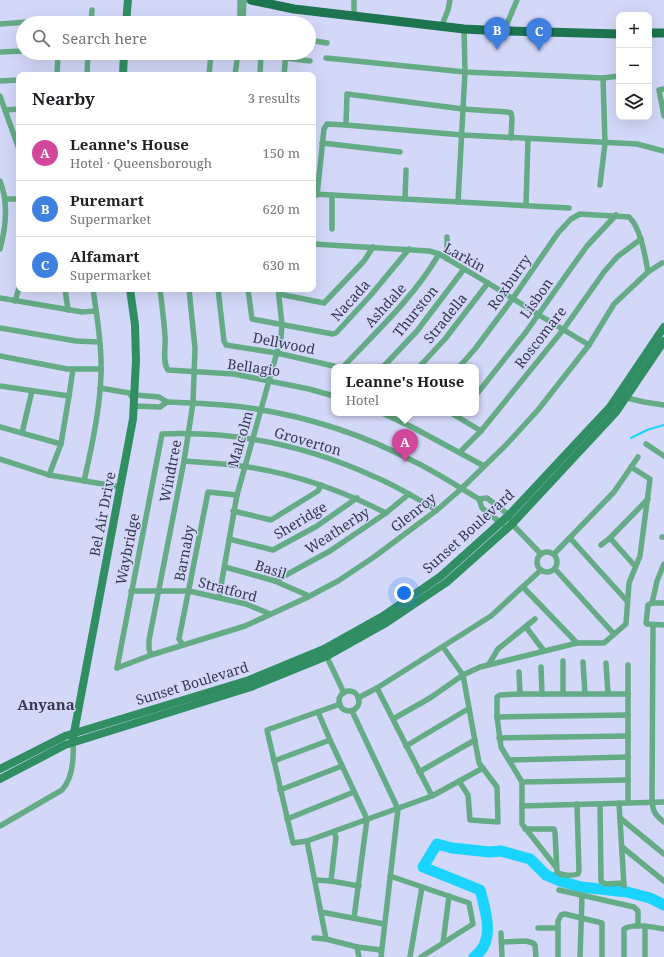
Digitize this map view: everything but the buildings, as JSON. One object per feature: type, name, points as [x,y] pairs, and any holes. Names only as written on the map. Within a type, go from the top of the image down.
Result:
[{"type":"main road","points":[[127,16],[128,0]]},
{"type":"main road","points":[[250,0],[294,9],[442,25],[464,29],[616,34]]},
{"type":"main road","points":[[652,33],[664,33]]},
{"type":"main road","points":[[123,72],[124,60]]},
{"type":"main road","name":"Bel Air Drive","points":[[73,742],[72,733],[132,426],[135,401],[136,343],[130,292]]},
{"type":"main road","name":"Sunset Boulevard","points":[[0,779],[73,742],[250,687],[386,623],[447,582],[512,524],[616,412],[622,396],[664,327]]},
{"type":"main road","name":"Sunset Boulevard","points":[[0,769],[72,733],[249,680],[325,653],[383,616],[441,576],[509,516],[622,396],[664,341]]},
{"type":"street","points":[[240,0],[240,16]]},
{"type":"street","points":[[243,16],[244,0]]},
{"type":"street","points":[[354,0],[354,16]]},
{"type":"street","points":[[442,25],[450,0]]},
{"type":"street","points":[[504,31],[517,0]]},
{"type":"street","points":[[92,10],[92,16]]},
{"type":"street","points":[[0,24],[16,23]]},
{"type":"street","points":[[458,202],[465,72],[464,29]]},
{"type":"street","points":[[316,41],[327,43]]},
{"type":"street","points":[[0,52],[16,51]]},
{"type":"street","points":[[326,58],[465,72],[603,78],[616,76]]},
{"type":"street","points":[[58,60],[58,72]]},
{"type":"street","points":[[87,72],[88,60]]},
{"type":"street","points":[[209,72],[210,60]]},
{"type":"street","points":[[235,72],[237,60]]},
{"type":"street","points":[[260,72],[261,60]]},
{"type":"street","points":[[284,72],[286,60]]},
{"type":"street","points":[[600,185],[605,143],[603,78]]},
{"type":"street","points":[[0,81],[16,80]]},
{"type":"street","points":[[664,89],[659,90],[664,116]]},
{"type":"street","points":[[346,125],[347,94],[463,109],[511,113],[511,138]]},
{"type":"street","points":[[0,96],[16,137]]},
{"type":"street","points":[[5,110],[16,109]]},
{"type":"street","points":[[316,187],[324,129],[327,124],[462,135],[637,144],[664,151]]},
{"type":"street","points":[[526,205],[528,139]]},
{"type":"street","points":[[322,143],[400,152]]},
{"type":"street","points":[[405,199],[406,170]]},
{"type":"street","points":[[0,181],[5,199],[5,232],[0,249]]},
{"type":"street","points":[[316,194],[569,208]]},
{"type":"street","points":[[332,196],[332,229]]},
{"type":"street","points":[[5,199],[16,199]]},
{"type":"street","name":"Roxburry","points":[[462,364],[475,349],[513,298],[558,233],[571,219],[580,214],[616,215]]},
{"type":"street","points":[[616,215],[629,217],[633,220],[641,239],[648,272]]},
{"type":"street","name":"Lisbon","points":[[479,391],[539,315],[583,252],[616,215]]},
{"type":"street","points":[[446,259],[447,236]]},
{"type":"street","name":"Roscomare","points":[[460,452],[481,431],[563,330],[604,272],[617,257],[641,239]]},
{"type":"street","name":"Larkin","points":[[316,244],[409,249],[429,251],[439,254],[589,345]]},
{"type":"street","points":[[278,292],[324,303],[364,261],[373,247]]},
{"type":"street","name":"Nacada","points":[[248,292],[252,319],[329,334],[336,333],[370,296],[409,249]]},
{"type":"street","name":"Ashdale","points":[[346,364],[401,307],[428,274],[439,254]]},
{"type":"street","name":"Glenroy","points":[[118,668],[151,655],[245,626],[338,581],[374,557],[437,510],[506,445],[538,410],[589,345],[614,304],[648,272],[662,263]]},
{"type":"street","name":"Thurston","points":[[385,364],[417,331],[464,269]]},
{"type":"street","name":"Stradella","points":[[422,364],[445,340],[488,283]]},
{"type":"street","points":[[15,301],[18,292]]},
{"type":"street","points":[[65,292],[68,310]]},
{"type":"street","points":[[84,481],[94,435],[101,369],[100,342],[93,292]]},
{"type":"street","name":"Bellagio","points":[[160,292],[165,337],[166,368],[168,370],[195,373],[234,374],[270,380],[331,395]]},
{"type":"street","name":"Windtree","points":[[151,655],[149,640],[184,461],[193,403],[195,373],[194,335],[189,292]]},
{"type":"street","name":"Dellwood","points":[[218,292],[224,341],[226,345],[277,353],[331,365]]},
{"type":"street","name":"Malcolm","points":[[219,597],[236,495],[281,338],[282,324],[278,292]]},
{"type":"street","points":[[0,298],[82,312],[96,311]]},
{"type":"street","points":[[0,328],[76,341],[100,342]]},
{"type":"street","points":[[0,356],[73,369],[101,369]]},
{"type":"street","points":[[49,475],[61,444],[70,396],[73,369]]},
{"type":"street","points":[[0,386],[70,396]]},
{"type":"street","points":[[100,388],[129,393],[135,401],[160,407],[167,402]]},
{"type":"street","points":[[22,433],[32,391]]},
{"type":"street","points":[[622,396],[644,402],[664,405]]},
{"type":"street","points":[[135,401],[159,397],[167,402],[215,404],[260,410],[310,421],[365,439],[413,461],[479,499],[487,498],[509,516],[512,524],[541,554]]},
{"type":"street","points":[[388,416],[460,452],[484,466]]},
{"type":"street","points":[[459,416],[481,431]]},
{"type":"street","points":[[0,427],[61,444]]},
{"type":"street","name":"Groverton","points":[[162,434],[212,434],[253,439],[297,448],[336,461],[376,477],[437,510]]},
{"type":"street","name":"Waybridge","points":[[118,668],[162,434]]},
{"type":"street","points":[[646,444],[664,456]]},
{"type":"street","points":[[554,554],[614,492],[638,457]]},
{"type":"street","points":[[0,459],[49,475],[121,487]]},
{"type":"street","points":[[184,461],[262,470],[321,485],[357,498],[386,513]]},
{"type":"street","points":[[393,719],[430,698],[463,675],[480,667],[577,643],[604,643],[626,624],[629,583],[640,556],[650,479],[631,467]]},
{"type":"street","points":[[233,511],[271,520],[318,490],[321,485]]},
{"type":"street","name":"Barnaby","points":[[183,645],[179,639],[208,492],[236,495]]},
{"type":"street","name":"Weatherby","points":[[275,581],[330,551],[386,513],[409,494]]},
{"type":"street","name":"Sheridge","points":[[229,539],[273,550],[317,526],[357,498]]},
{"type":"street","points":[[602,545],[648,498]]},
{"type":"street","points":[[479,499],[482,508],[501,523],[512,524]]},
{"type":"street","points":[[570,538],[628,601]]},
{"type":"street","points":[[610,538],[636,566]]},
{"type":"street","points":[[549,551],[554,554],[558,560],[558,563],[555,569],[550,572],[541,570],[537,559],[541,554],[549,551]]},
{"type":"street","points":[[664,564],[657,581],[652,603],[648,605],[646,623],[653,625],[664,625]]},
{"type":"street","name":"Basil","points":[[224,567],[275,581],[309,596]]},
{"type":"street","points":[[555,569],[614,634]]},
{"type":"street","points":[[358,698],[377,688],[443,647],[490,616],[541,570]]},
{"type":"street","points":[[657,581],[664,581]]},
{"type":"street","points":[[523,587],[577,643]]},
{"type":"street","name":"Stratford","points":[[132,591],[189,591],[246,604],[270,614]]},
{"type":"street","points":[[652,603],[664,603]]},
{"type":"street","points":[[489,664],[498,649],[535,619]]},
{"type":"street","points":[[653,625],[652,802],[653,811],[664,822]]},
{"type":"street","points":[[526,627],[544,651]]},
{"type":"street","points":[[443,647],[463,675],[479,763],[497,787],[498,822],[470,820],[468,795],[459,781]]},
{"type":"street","points":[[325,653],[344,693]]},
{"type":"street","points":[[563,661],[563,694]]},
{"type":"street","points":[[584,662],[585,694]]},
{"type":"street","points":[[606,664],[608,694]]},
{"type":"street","points":[[628,665],[628,802]]},
{"type":"street","points":[[541,667],[542,694]]},
{"type":"street","points":[[520,672],[520,694]]},
{"type":"street","points":[[377,688],[432,796]]},
{"type":"street","points":[[344,693],[354,693],[358,698],[357,707],[352,711],[344,709],[340,704],[340,698],[344,693]]},
{"type":"street","points":[[556,867],[522,824],[522,782],[501,747],[497,718],[497,697],[500,695],[520,694],[628,694]]},
{"type":"street","points":[[340,704],[267,730],[293,843],[307,842],[432,796],[483,768]]},
{"type":"street","points":[[406,746],[468,709]]},
{"type":"street","points":[[352,711],[398,809],[381,957]]},
{"type":"street","points":[[318,712],[367,819],[354,918]]},
{"type":"street","points":[[497,718],[628,716]]},
{"type":"street","points":[[499,738],[628,736]]},
{"type":"street","points":[[274,761],[330,740]]},
{"type":"street","points":[[420,772],[475,740]]},
{"type":"street","points":[[0,826],[62,790],[68,784],[73,757],[73,742]]},
{"type":"street","points":[[509,760],[628,757]]},
{"type":"street","points":[[280,790],[342,766]]},
{"type":"street","points":[[522,782],[628,780]]},
{"type":"street","points":[[287,819],[354,792]]},
{"type":"street","points":[[522,806],[664,802]]},
{"type":"street","points":[[600,804],[602,881],[606,884],[624,885],[619,803]]},
{"type":"street","points":[[525,829],[554,829],[557,872],[559,874],[573,876],[578,874],[580,871],[577,804]]},
{"type":"street","points":[[620,818],[664,854]]},
{"type":"street","points":[[331,881],[336,837],[334,832]]},
{"type":"street","points":[[307,842],[326,939]]},
{"type":"street","points":[[622,848],[664,881]]},
{"type":"street","points":[[390,876],[469,902],[473,924],[421,957]]},
{"type":"street","points":[[315,880],[331,881],[358,886]]},
{"type":"street","points":[[410,957],[422,886]]},
{"type":"street","points":[[559,890],[634,907],[638,911],[638,926]]},
{"type":"street","points":[[443,943],[449,896]]},
{"type":"street","points":[[580,957],[580,918],[582,896]]},
{"type":"street","points":[[321,912],[384,924]]},
{"type":"street","points":[[558,957],[558,921],[562,915],[568,915],[600,922],[602,925],[602,957]]},
{"type":"street","points":[[624,957],[624,929],[627,927],[638,926],[664,929]]},
{"type":"street","points":[[645,926],[645,957]]},
{"type":"street","points":[[538,928],[558,928]]},
{"type":"street","points":[[501,933],[502,957]]},
{"type":"street","points":[[314,938],[326,939],[357,947],[381,950]]},
{"type":"street","points":[[502,942],[531,942],[535,945],[536,957]]},
{"type":"street","points":[[357,947],[359,957]]},
{"type":"waterway","points":[[631,438],[647,430],[664,425]]},
{"type":"waterway","points":[[474,957],[481,951],[485,943],[488,926],[480,890],[423,867],[437,844],[452,848],[490,852],[501,851],[530,859],[546,875],[560,881],[581,887],[627,892],[650,898],[664,905]]},
{"type":"place","name":"Puremart","points":[[497,50]]},
{"type":"place","name":"Alfamart","points":[[539,51]]},
{"type":"place","name":"Leanne's House","points":[[405,462]]},
{"type":"district","name":"Anyana","points":[[46,704]]}]
